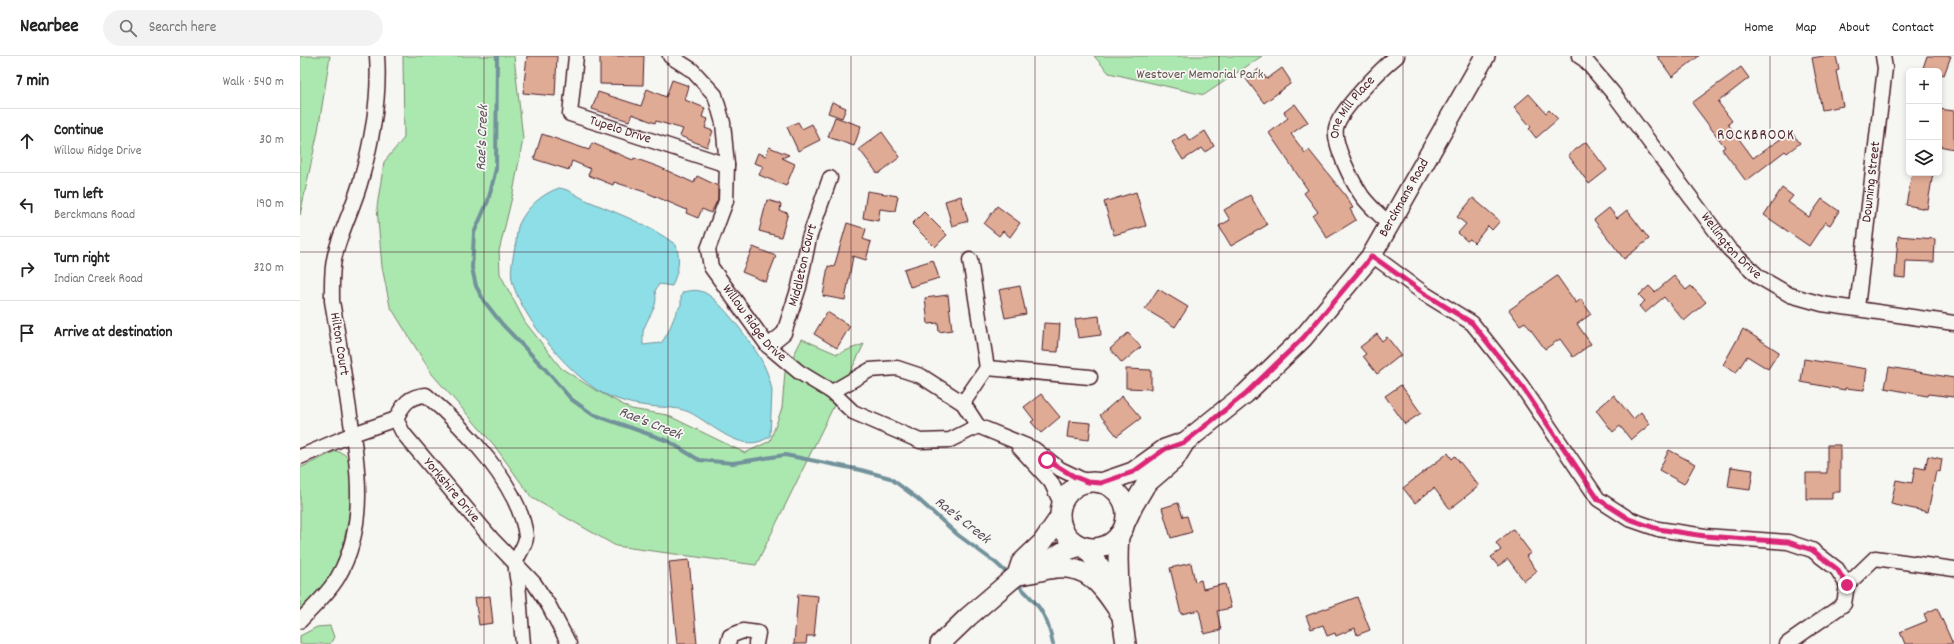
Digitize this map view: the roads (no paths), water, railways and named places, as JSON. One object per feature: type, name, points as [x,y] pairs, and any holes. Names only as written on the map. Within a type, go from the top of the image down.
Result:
[{"type":"main road","name":"Berckmans Road","points":[[1094,483],[1133,472],[1165,449],[1185,442],[1245,394],[1303,338],[1372,256],[1485,56]]},
{"type":"main road","name":"Berckmans Road","points":[[1122,528],[1146,484],[1174,460],[1185,442]]},
{"type":"main road","points":[[1023,575],[1021,563],[1042,543],[1061,511],[1069,492],[1078,486],[1094,483],[1108,486],[1117,492],[1123,501],[1126,511],[1117,557],[1120,613]]},
{"type":"main road","points":[[1061,511],[1061,524],[1066,534],[1074,543],[1083,547],[1108,576],[1120,613],[1126,644]]},
{"type":"main road","points":[[940,644],[968,617],[1023,575],[1062,552],[1083,547],[1096,548],[1107,546],[1122,528]]},
{"type":"main road","points":[[1023,575],[1063,568],[1085,573],[1103,588],[1120,613]]},
{"type":"street","name":"Hilton Court","points":[[300,621],[319,602],[337,578],[349,554],[358,505],[358,466],[332,301],[332,278],[334,257],[361,182],[371,142],[378,77],[377,56]]},
{"type":"street","name":"Tupelo Drive","points":[[576,56],[570,114],[727,165]]},
{"type":"street","name":"Willow Ridge Drive","points":[[670,56],[692,70],[715,95],[723,123],[727,165],[726,201],[708,249],[710,267],[768,346],[799,372],[832,392],[853,412],[920,441],[950,440],[978,426]]},
{"type":"street","name":"One Mill Place","points":[[1390,226],[1359,191],[1343,161],[1336,130],[1338,121],[1344,112],[1372,80],[1397,56]]},
{"type":"street","name":"Wellington Drive","points":[[1579,56],[1585,60],[1613,93],[1729,249],[1759,277],[1790,295],[1822,304],[1954,323]]},
{"type":"street","name":"Downing Street","points":[[1857,308],[1884,68],[1883,56]]},
{"type":"street","name":"Middleton Court","points":[[768,346],[784,333],[799,287],[809,238],[830,178]]},
{"type":"street","points":[[1372,256],[1425,294],[1472,323],[1521,385],[1598,499],[1629,519],[1658,529],[1705,536],[1788,542],[1812,550],[1837,569],[1847,585]]},
{"type":"street","points":[[963,403],[987,368],[970,260]]},
{"type":"street","points":[[832,392],[870,370],[897,368],[921,376],[963,403],[978,426],[1034,449],[1060,469],[1094,483]]},
{"type":"street","points":[[987,368],[1090,377]]},
{"type":"street","points":[[300,457],[353,434],[396,419],[402,406],[415,396],[426,395],[445,411],[492,465],[514,497],[522,515],[526,539],[516,562],[523,644]]},
{"type":"street","name":"Yorkshire Drive","points":[[396,419],[403,433],[467,510],[491,538],[516,562],[534,583],[549,606],[569,644]]},
{"type":"street","points":[[1014,442],[1052,482],[1061,511]]},
{"type":"street","points":[[1787,644],[1844,604],[1847,585],[1875,558],[1954,568]]},
{"type":"street","points":[[728,644],[730,636],[743,631],[758,633],[756,644]]},
{"type":"water","points":[[559,188],[570,191],[586,200],[644,225],[676,245],[679,261],[676,276],[672,286],[659,284],[655,291],[656,301],[644,328],[643,345],[661,343],[665,338],[681,305],[681,296],[683,292],[695,290],[701,291],[713,298],[734,321],[753,346],[764,366],[772,391],[770,436],[760,441],[749,443],[739,441],[684,410],[625,402],[609,396],[581,378],[551,347],[525,311],[517,295],[511,276],[517,229],[522,218],[536,202]]},
{"type":"waterway","name":"Rae's Creek","points":[[497,56],[496,169],[488,201],[474,233],[472,268],[476,286],[484,301],[502,324],[571,399],[592,414],[668,441],[699,460],[733,463],[785,455],[861,470],[890,478],[918,499],[958,535],[996,563],[1009,575]]},
{"type":"waterway","name":"Rae's Creek","points":[[1016,583],[1036,603],[1048,624],[1053,644]]},
{"type":"district","name":"ROCKBROOK","points":[[1756,136]]},
{"type":"park label","name":"Westover Memorial Park","points":[[1200,75]]}]
